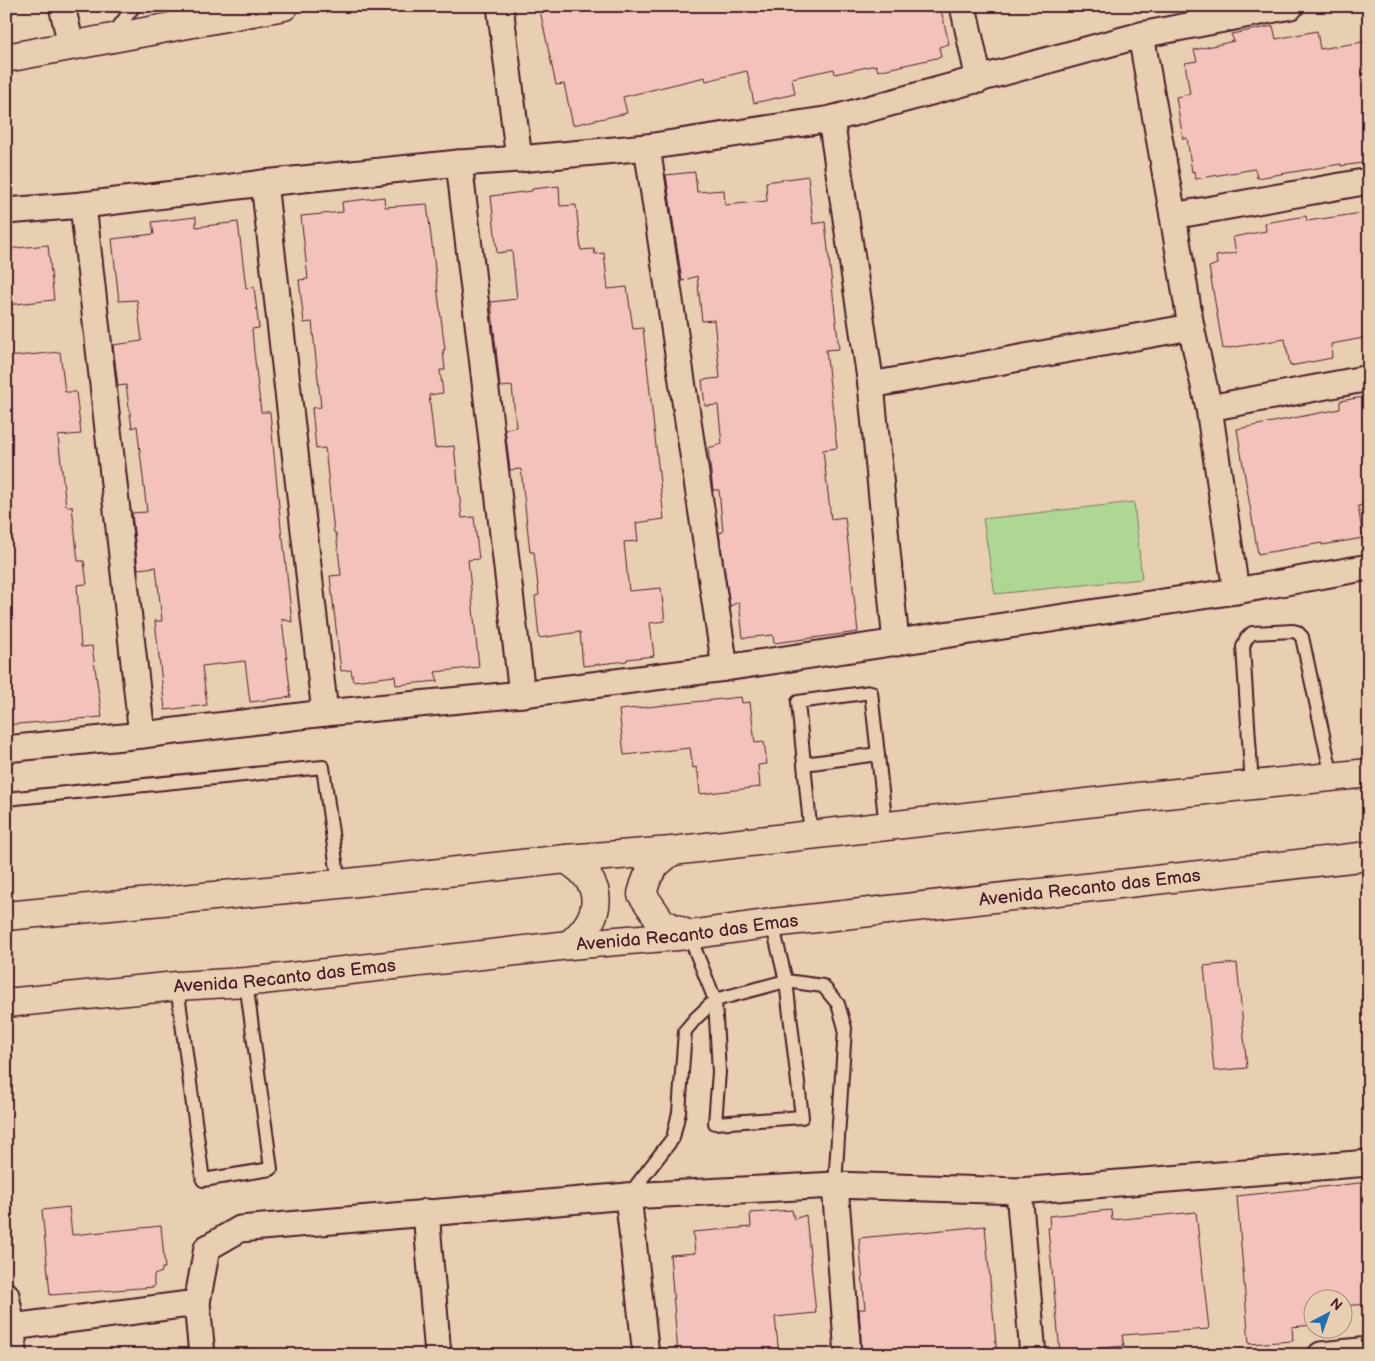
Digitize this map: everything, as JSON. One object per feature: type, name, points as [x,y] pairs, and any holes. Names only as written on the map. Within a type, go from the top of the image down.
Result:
[{"type":"main road","points":[[6,58],[284,6]]},
{"type":"main road","points":[[6,916],[339,884],[566,859],[672,851],[1369,772]]},
{"type":"main road","points":[[672,851],[659,860],[647,875],[642,894],[662,922],[690,935]]},
{"type":"main road","name":"Avenida Recanto das Emas","points":[[6,1004],[177,986],[246,982],[569,945],[690,935],[772,923],[1369,856]]},
{"type":"main road","points":[[566,859],[579,867],[590,879],[595,894],[596,909],[582,935],[569,945]]},
{"type":"street","points":[[62,6],[71,45]]},
{"type":"street","points":[[500,6],[519,159]]},
{"type":"street","points":[[963,6],[979,80]]},
{"type":"street","points":[[6,211],[82,205],[264,183],[459,163],[647,147],[831,119],[1141,35],[1291,6]]},
{"type":"street","points":[[1141,35],[1191,327],[1209,408],[1236,591]]},
{"type":"street","points":[[831,119],[871,385],[896,643]]},
{"type":"street","points":[[647,147],[725,668]]},
{"type":"street","points":[[459,163],[522,694]]},
{"type":"street","points":[[1173,216],[1369,181]]},
{"type":"street","points":[[264,183],[325,713]]},
{"type":"street","points":[[82,205],[142,735]]},
{"type":"street","points":[[871,385],[1191,327]]},
{"type":"street","points":[[1209,408],[1369,378]]},
{"type":"street","points":[[6,749],[325,713],[522,694],[725,668],[1236,591],[1369,567]]},
{"type":"street","points":[[202,1355],[197,1303],[207,1248],[240,1229],[628,1196],[835,1185],[1019,1191],[1369,1163]]},
{"type":"street","points":[[835,1185],[848,1355]]},
{"type":"street","points":[[1019,1191],[1033,1355]]},
{"type":"street","points":[[628,1196],[646,1355]]},
{"type":"street","points":[[426,1212],[438,1355]]},
{"type":"street","points":[[6,1296],[12,1327],[14,1355]]},
{"type":"street","points":[[12,1327],[197,1303]]},
{"type":"street","points":[[1321,1355],[1369,1350]]},
{"type":"lane","points":[[110,38],[134,6]]},
{"type":"lane","points":[[1252,786],[1243,647],[1246,638],[1252,633],[1293,630],[1302,637],[1332,777]]},
{"type":"lane","points":[[811,836],[798,702],[871,692],[886,827]]},
{"type":"lane","points":[[804,764],[878,754]]},
{"type":"lane","points":[[6,799],[323,767],[339,884]]},
{"type":"lane","points":[[690,935],[715,1000],[719,1072],[715,1123],[802,1117],[786,981],[772,923]]},
{"type":"lane","points":[[628,1196],[673,1138],[679,1112],[686,1031],[695,1019],[715,1000],[786,981],[823,986],[838,1004],[845,1028],[835,1185]]},
{"type":"lane","points":[[177,986],[203,1180],[271,1169],[246,982]]},
{"type":"green space","points":[[1134,502],[1142,579],[995,594],[983,519]]},
{"type":"building","points":[[539,6],[940,6],[949,44],[939,47],[941,57],[878,71],[876,65],[835,74],[834,69],[792,78],[795,94],[754,103],[747,71],[706,81],[705,77],[623,97],[627,113],[573,125],[564,84],[556,85]]},
{"type":"building","points":[[1273,26],[1276,39],[1317,31],[1320,49],[1369,41],[1369,162],[1341,166],[1341,164],[1257,178],[1255,169],[1195,179],[1194,171],[1192,172],[1187,138],[1183,139],[1176,97],[1190,94],[1185,63],[1197,61],[1194,50],[1234,41],[1231,34]]},
{"type":"building","points":[[695,172],[697,192],[724,190],[725,205],[767,201],[766,182],[808,176],[813,224],[825,222],[839,349],[826,350],[837,448],[823,450],[831,519],[845,517],[858,632],[774,643],[773,635],[743,638],[739,602],[730,606],[719,533],[723,532],[719,490],[713,490],[708,448],[722,444],[718,405],[705,406],[702,380],[720,378],[714,320],[702,321],[697,276],[682,281],[666,175]]},
{"type":"building","points":[[559,186],[560,206],[576,205],[581,250],[594,249],[595,254],[604,253],[608,289],[627,287],[633,329],[643,328],[664,519],[636,523],[638,541],[624,542],[629,591],[661,588],[665,621],[650,623],[654,656],[583,666],[580,632],[539,638],[535,596],[539,595],[534,552],[530,552],[521,469],[510,470],[505,429],[516,427],[512,386],[500,387],[491,302],[517,299],[512,251],[497,253],[491,196]]},
{"type":"building","points":[[384,197],[385,207],[427,204],[445,350],[443,350],[445,370],[440,370],[443,393],[429,395],[435,448],[454,446],[462,518],[474,517],[479,559],[468,560],[479,667],[435,672],[438,681],[396,685],[395,676],[353,681],[351,670],[341,671],[330,576],[341,575],[336,533],[334,533],[325,448],[316,449],[312,408],[321,407],[312,322],[304,323],[299,280],[308,279],[301,216],[343,212],[342,202]]},
{"type":"building","points":[[1369,212],[1369,337],[1331,344],[1332,358],[1290,366],[1285,339],[1223,349],[1209,267],[1217,264],[1216,256],[1236,253],[1233,237],[1266,231],[1265,223],[1306,216],[1307,221]]},
{"type":"building","points":[[196,217],[196,227],[238,222],[246,288],[254,287],[259,328],[252,329],[254,352],[261,412],[270,412],[292,622],[282,619],[291,697],[250,702],[245,661],[202,666],[207,705],[165,710],[155,621],[162,621],[156,567],[138,569],[132,513],[147,512],[137,426],[132,428],[126,385],[118,386],[113,345],[142,341],[137,300],[119,301],[112,239],[154,234],[152,222]]},
{"type":"building","points":[[48,245],[54,300],[6,305],[6,249]]},
{"type":"building","points":[[60,352],[65,392],[76,392],[81,434],[58,436],[66,506],[72,506],[78,561],[84,561],[87,584],[77,585],[81,647],[92,646],[102,717],[6,725],[6,357]]},
{"type":"building","points":[[1369,396],[1369,504],[1358,506],[1363,538],[1258,554],[1237,429],[1340,409],[1340,401]]},
{"type":"building","points":[[741,697],[742,703],[750,702],[755,743],[764,742],[767,764],[758,765],[760,787],[700,794],[698,772],[696,767],[693,768],[690,748],[624,755],[619,710]]},
{"type":"building","points":[[1237,963],[1247,1068],[1214,1071],[1204,966]]},
{"type":"building","points":[[1369,1182],[1369,1304],[1352,1305],[1352,1288],[1302,1288],[1302,1326],[1292,1327],[1293,1341],[1249,1344],[1237,1196]]},
{"type":"building","points":[[69,1207],[72,1235],[161,1226],[165,1268],[162,1268],[162,1272],[154,1275],[154,1287],[50,1295],[42,1210]]},
{"type":"building","points":[[792,1210],[794,1219],[806,1215],[816,1313],[775,1317],[779,1355],[678,1355],[670,1255],[695,1253],[693,1232],[751,1227],[750,1213]]},
{"type":"building","points":[[1111,1210],[1112,1220],[1196,1212],[1209,1329],[1122,1335],[1124,1346],[1060,1352],[1048,1228],[1050,1228],[1049,1216]]},
{"type":"building","points":[[985,1226],[997,1355],[870,1355],[869,1351],[862,1352],[859,1309],[865,1309],[859,1238]]}]
